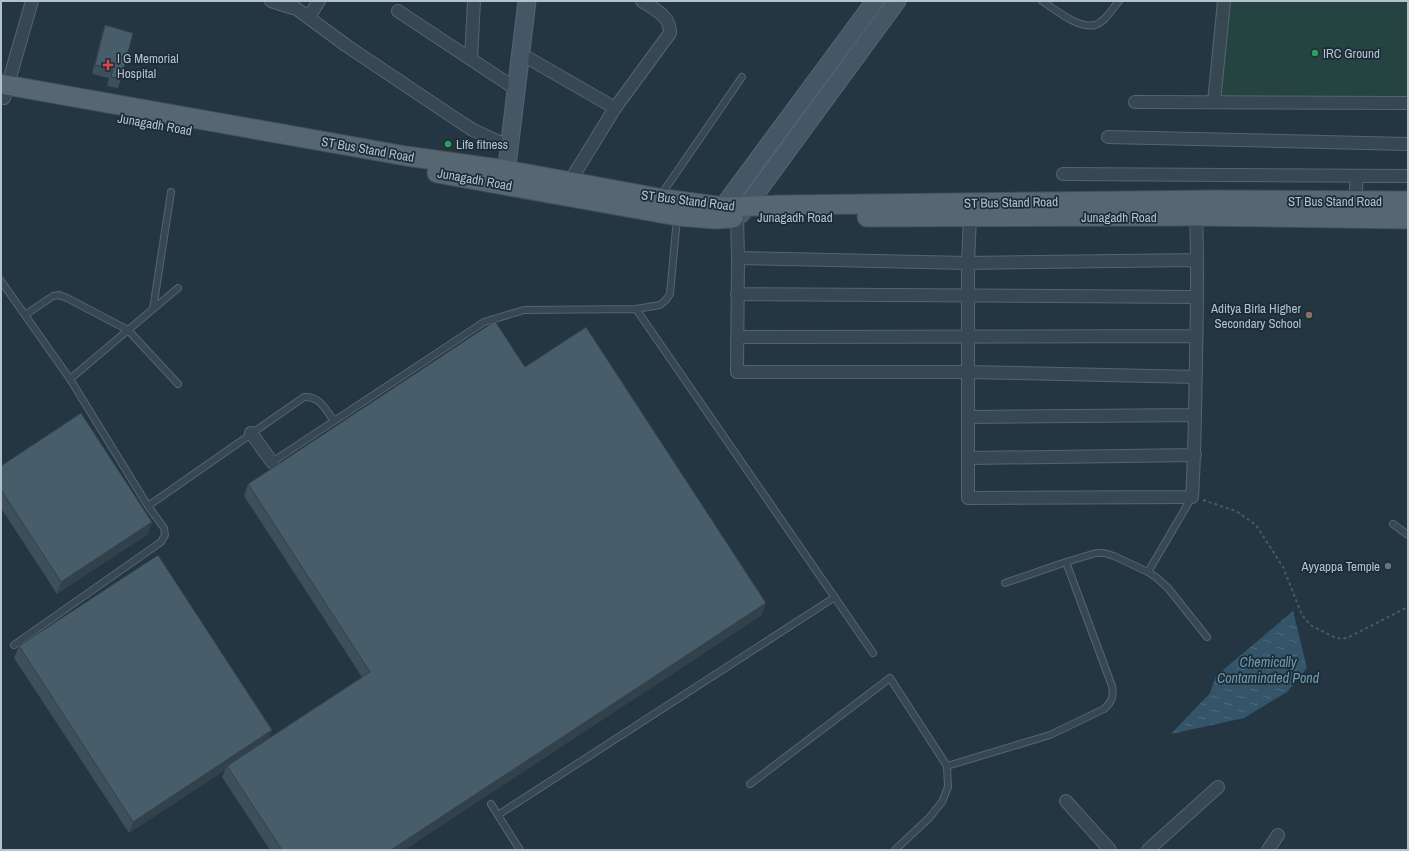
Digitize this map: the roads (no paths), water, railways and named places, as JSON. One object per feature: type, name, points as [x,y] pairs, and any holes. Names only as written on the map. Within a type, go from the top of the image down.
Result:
[{"type":"main road","name":"ST Bus Stand Road","points":[[3,91],[406,156],[566,188],[659,198],[731,213],[782,205],[1215,200],[1408,201]]},
{"type":"main road","name":"Junagadh Road","points":[[566,188],[677,216],[731,213],[970,217],[1196,216],[1408,219]]},
{"type":"street","points":[[3,91],[32,1]]},
{"type":"street","points":[[270,1],[296,9]]},
{"type":"street","points":[[286,1],[354,50],[458,121],[473,130],[510,147]]},
{"type":"street","points":[[308,17],[319,1]]},
{"type":"street","points":[[470,58],[474,1]]},
{"type":"street","points":[[506,177],[527,1]]},
{"type":"street","points":[[566,188],[615,108],[670,33],[670,25],[665,17],[642,1]]},
{"type":"street","points":[[875,1],[731,213],[738,258],[737,372],[967,372],[1196,377]]},
{"type":"street","points":[[731,213],[897,1]]},
{"type":"street","points":[[1214,102],[1224,1]]},
{"type":"street","points":[[398,11],[516,89]]},
{"type":"street","points":[[521,54],[615,108]]},
{"type":"street","points":[[1135,102],[1408,103]]},
{"type":"street","points":[[1108,137],[1408,144]]},
{"type":"street","points":[[1063,174],[1408,176]]},
{"type":"street","points":[[1355,201],[1357,176]]},
{"type":"street","points":[[970,217],[967,372],[969,458],[968,498],[1192,497],[1195,455],[1197,297],[1196,216]]},
{"type":"street","points":[[738,258],[968,263],[1197,260]]},
{"type":"street","points":[[737,294],[1197,297]]},
{"type":"street","points":[[737,337],[1196,336]]},
{"type":"street","points":[[968,417],[1195,415]]},
{"type":"street","points":[[251,433],[272,462]]},
{"type":"street","points":[[969,458],[1195,455]]},
{"type":"street","points":[[1148,850],[1218,787]]},
{"type":"street","points":[[1066,801],[1110,850]]},
{"type":"street","points":[[1268,850],[1278,835]]},
{"type":"lane","points":[[1042,1],[1071,20],[1085,25],[1096,24],[1106,17],[1119,1]]},
{"type":"lane","points":[[659,198],[742,77]]},
{"type":"lane","points":[[152,309],[171,192]]},
{"type":"lane","points":[[272,462],[484,322],[524,310],[636,309],[660,305],[670,294],[677,216]]},
{"type":"lane","points":[[1,281],[70,379],[148,506],[164,528],[165,534],[161,542],[14,645]]},
{"type":"lane","points":[[70,379],[178,288]]},
{"type":"lane","points":[[25,316],[53,296],[59,295],[67,298],[128,330],[178,384]]},
{"type":"lane","points":[[636,309],[873,653]]},
{"type":"lane","points":[[148,506],[304,396],[312,396],[318,400],[334,421]]},
{"type":"lane","points":[[1148,572],[1192,497]]},
{"type":"lane","points":[[1393,524],[1408,535]]},
{"type":"lane","points":[[1005,582],[1096,553],[1104,553],[1114,556],[1148,572],[1168,588],[1207,637]]},
{"type":"lane","points":[[947,766],[1050,735],[1104,709],[1111,702],[1114,694],[1112,686],[1066,562]]},
{"type":"lane","points":[[498,815],[834,597]]},
{"type":"lane","points":[[750,784],[890,678],[947,766],[948,787],[942,802],[929,818],[895,850]]},
{"type":"lane","points":[[491,804],[520,850]]},
{"type":"water","name":"Chemically Contaminated Pond","points":[[1293,611],[1307,668],[1287,692],[1244,718],[1171,734],[1210,693],[1216,676]]},
{"type":"place","name":"IRC Ground","points":[[1315,53]]},
{"type":"place","name":"I G Memorial Hospital","points":[[108,65]]},
{"type":"place","name":"Life fitness","points":[[448,144]]},
{"type":"place","name":"Aditya Birla Higher Secondary School","points":[[1309,315]]},
{"type":"place","name":"Ayyappa Temple","points":[[1388,566]]}]
